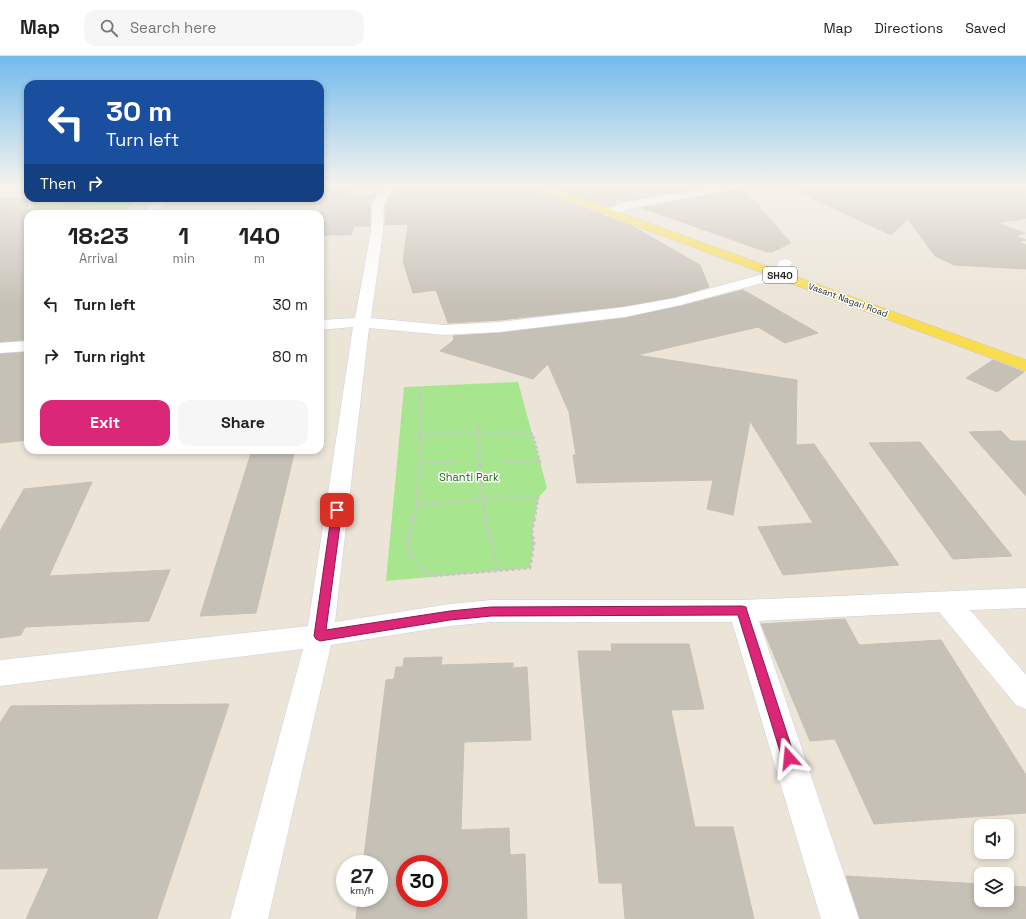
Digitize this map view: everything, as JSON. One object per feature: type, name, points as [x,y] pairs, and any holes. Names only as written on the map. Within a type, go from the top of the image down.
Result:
[{"type":"main road","name":"Vasant Nagari Road","points":[[648,225],[782,268],[800,268]]},
{"type":"main road","name":"Vasant Nagari Road","points":[[673,225],[1026,366]]},
{"type":"street","points":[[249,919],[320,636],[362,322],[377,225]]},
{"type":"street","points":[[324,325],[362,322],[444,330],[515,325],[626,312],[676,302],[782,268]]},
{"type":"street","points":[[0,348],[24,346]]},
{"type":"street","points":[[0,673],[320,636],[450,615],[491,611],[742,611],[1026,598]]},
{"type":"street","points":[[946,601],[1026,696]]},
{"type":"street","points":[[742,611],[840,919]]},
{"type":"path","points":[[417,505],[484,499],[538,498],[532,532],[534,543],[530,568],[431,576],[414,562],[407,546],[417,505],[420,464],[420,386]]},
{"type":"path","points":[[478,424],[480,436],[480,477],[486,522],[498,571]]},
{"type":"path","points":[[420,435],[480,436],[533,434],[540,462],[504,462]]},
{"type":"path","points":[[420,464],[458,463]]},
{"type":"green space","name":"Shanti Park","points":[[518,382],[547,488],[538,498],[532,532],[534,543],[530,568],[386,581],[404,387]]},
{"type":"building","points":[[0,225],[24,225],[24,340],[0,342]]},
{"type":"building","points":[[324,225],[370,225],[354,226],[351,235],[324,235]]},
{"type":"building","points":[[408,225],[630,225],[700,265],[709,287],[675,297],[625,306],[500,320],[448,323],[436,290],[413,293],[403,261]]},
{"type":"building","points":[[691,225],[776,225],[791,243],[772,252],[767,252]]},
{"type":"building","points":[[870,225],[901,225],[891,235]]},
{"type":"building","points":[[913,225],[1004,225],[1025,233],[1015,236],[1026,240],[1018,242],[1026,245],[1026,269],[954,265],[935,256]]},
{"type":"building","points":[[743,290],[818,333],[785,343],[758,327],[637,355],[797,380],[796,445],[814,444],[899,565],[783,575],[758,527],[813,523],[750,421],[733,515],[707,509],[713,480],[577,483],[573,455],[576,455],[569,412],[548,364],[533,379],[440,351],[454,340],[453,336],[500,333],[625,318],[681,306]]},
{"type":"building","points":[[24,352],[24,440],[0,443],[0,354]]},
{"type":"building","points":[[993,360],[1024,372],[997,392],[966,378]]},
{"type":"building","points":[[1001,431],[1011,441],[1026,441],[1026,496],[969,432]]},
{"type":"building","points":[[920,442],[1012,556],[953,559],[869,443]]},
{"type":"building","points":[[251,454],[294,454],[256,613],[200,616]]},
{"type":"building","points":[[92,482],[49,576],[170,570],[149,621],[25,627],[21,635],[0,638],[0,531],[24,489]]},
{"type":"building","points":[[845,619],[859,645],[941,640],[1026,775],[1026,813],[874,824],[835,739],[810,741],[761,624]]},
{"type":"building","points":[[611,644],[689,644],[704,709],[671,710],[695,827],[733,827],[754,919],[625,919],[622,883],[599,883],[578,651],[612,651]]},
{"type":"building","points":[[442,657],[441,665],[513,663],[513,668],[527,667],[531,740],[464,742],[461,830],[509,828],[510,855],[525,854],[527,919],[356,919],[357,907],[388,907],[388,855],[364,855],[386,680],[394,679],[396,667],[403,667],[404,658]]},
{"type":"building","points":[[229,704],[157,919],[26,919],[49,868],[0,869],[0,723],[11,706]]},
{"type":"building","points":[[846,876],[974,884],[974,907],[1014,907],[1014,886],[1026,887],[1026,919],[860,919]]},
{"type":"route","points":[[337,510],[320,636],[450,615],[491,611],[742,611],[789,758]]}]
